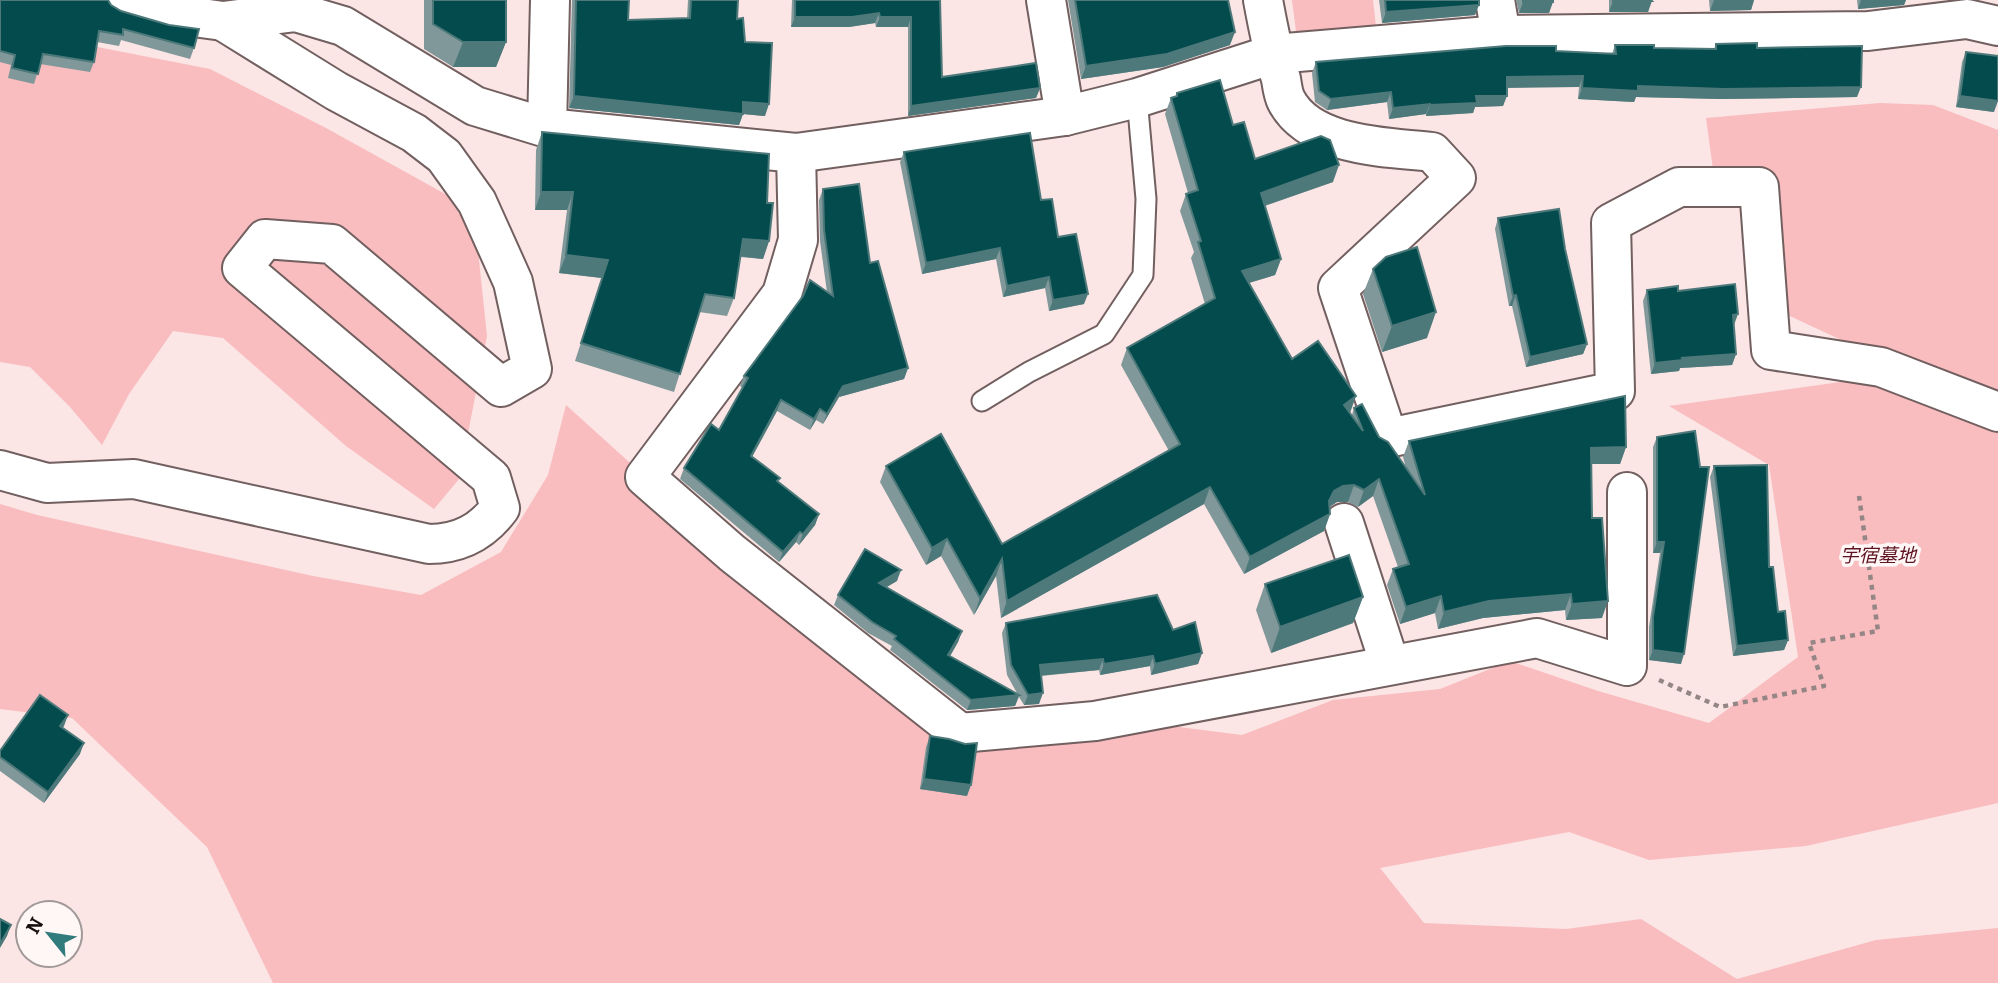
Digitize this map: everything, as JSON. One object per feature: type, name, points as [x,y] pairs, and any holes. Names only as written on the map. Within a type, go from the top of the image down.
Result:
[{"type":"street","points":[[123,0],[171,14],[223,21],[296,6],[343,26],[475,106],[547,128],[796,153],[1065,116],[1137,98],[1274,54],[1498,18],[1868,31],[1980,15]]},
{"type":"street","points":[[547,128],[550,0]]},
{"type":"street","points":[[1046,0],[1065,116]]},
{"type":"street","points":[[1263,0],[1286,100],[1297,114],[1322,133],[1351,143],[1432,152],[1456,178],[1338,288],[1388,438],[1615,391],[1611,223],[1679,187],[1759,187],[1771,350],[1881,367],[1998,412]]},
{"type":"street","points":[[0,470],[47,483],[134,479],[429,544],[473,535],[488,524],[500,508],[491,478],[242,268],[265,239],[332,244],[501,387],[532,369],[513,282],[477,202],[444,156],[414,134],[336,91],[223,21]]},
{"type":"street","points":[[796,153],[798,240],[782,295],[645,477],[732,553],[960,733],[1095,720],[1537,638],[1626,666],[1627,492]]},
{"type":"street","points":[[1344,523],[1390,665]]},
{"type":"lane","points":[[982,401],[1029,372],[1104,334],[1143,275],[1146,199],[1137,98]]},
{"type":"path","points":[[1626,666],[1720,707],[1824,686],[1809,643],[1878,631],[1859,496]]},
{"type":"green space","points":[[1292,0],[1373,0],[1377,36],[1298,47]]},
{"type":"green space","points":[[0,28],[210,69],[326,128],[447,195],[477,241],[487,336],[459,479],[434,509],[346,446],[223,338],[173,331],[129,394],[102,445],[70,407],[30,367],[0,362]]},
{"type":"green space","name":"宇宿墓地","points":[[1880,103],[1933,105],[1998,130],[1998,803],[1806,846],[1649,860],[1569,832],[1380,868],[1424,923],[1566,929],[1641,919],[1737,979],[1876,940],[1998,928],[1998,983],[273,983],[207,847],[72,718],[0,709],[0,504],[37,515],[313,576],[421,595],[501,552],[548,475],[566,405],[712,537],[974,726],[1124,720],[1242,735],[1333,700],[1440,689],[1510,661],[1598,691],[1709,723],[1798,657],[1769,465],[1669,406],[1862,379],[1867,352],[1777,310],[1774,188],[1715,184],[1706,118]]},
{"type":"building","points":[[0,0],[108,0],[121,11],[169,25],[199,29],[194,48],[123,29],[123,35],[99,31],[94,62],[43,54],[38,74],[12,68],[15,55],[0,51]]},
{"type":"building","points":[[433,0],[506,0],[506,42],[463,42],[433,24]]},
{"type":"building","points":[[576,0],[629,0],[628,20],[690,18],[691,0],[738,0],[737,19],[743,18],[745,42],[772,43],[769,104],[743,102],[743,114],[574,96]]},
{"type":"building","points":[[795,0],[940,0],[942,77],[1036,63],[1040,88],[911,106],[911,17],[880,17],[879,13],[852,17],[795,17]]},
{"type":"building","points":[[1075,0],[1228,0],[1235,32],[1167,54],[1086,66]]},
{"type":"building","points":[[1385,0],[1479,0],[1479,5],[1386,12]]},
{"type":"building","points":[[1553,0],[1553,2],[1523,2]]},
{"type":"building","points":[[1651,0],[1652,1],[1613,1]]},
{"type":"building","points":[[1757,43],[1757,48],[1862,46],[1861,87],[1724,89],[1638,86],[1638,91],[1582,88],[1583,76],[1507,77],[1507,96],[1476,96],[1477,103],[1393,108],[1391,92],[1331,99],[1319,91],[1316,62],[1506,46],[1556,46],[1556,51],[1616,54],[1615,45],[1716,49],[1716,44]]},
{"type":"building","points":[[1966,52],[1998,56],[1998,101],[1960,96]]},
{"type":"building","points":[[1220,80],[1233,125],[1244,122],[1255,159],[1321,136],[1330,140],[1339,165],[1261,193],[1281,259],[1242,271],[1292,359],[1318,341],[1356,396],[1344,405],[1363,431],[1354,408],[1362,404],[1379,437],[1388,442],[1425,495],[1409,441],[1625,396],[1626,447],[1591,448],[1592,518],[1602,518],[1608,601],[1572,604],[1571,594],[1489,601],[1444,612],[1441,596],[1406,607],[1393,569],[1409,564],[1379,479],[1364,490],[1354,485],[1343,486],[1334,491],[1329,501],[1330,514],[1250,557],[1210,487],[1007,601],[1002,559],[980,598],[947,539],[932,548],[886,466],[941,434],[1002,544],[1180,444],[1127,348],[1215,298],[1186,194],[1198,190],[1171,98],[1177,96],[1177,93]]},
{"type":"building","points":[[542,132],[769,154],[767,203],[773,203],[769,241],[743,239],[734,298],[705,294],[680,374],[581,343],[608,260],[566,255],[573,192],[541,192]]},
{"type":"building","points":[[1030,133],[1041,200],[1052,199],[1058,237],[1076,234],[1088,294],[1053,300],[1049,277],[1007,286],[1000,248],[926,263],[904,152]]},
{"type":"building","points":[[859,184],[870,263],[878,261],[908,368],[843,386],[827,414],[820,409],[814,419],[781,400],[751,456],[780,478],[777,481],[819,514],[803,534],[800,532],[783,552],[684,468],[711,424],[719,430],[748,378],[744,376],[803,296],[810,280],[833,296],[824,230],[823,189]]},
{"type":"building","points":[[1559,209],[1565,249],[1587,344],[1530,357],[1516,295],[1513,296],[1498,218]]},
{"type":"building","points":[[1417,247],[1436,312],[1392,326],[1373,269],[1386,257]]},
{"type":"building","points":[[1735,284],[1738,314],[1733,315],[1736,354],[1655,363],[1647,290],[1678,286],[1678,291]]},
{"type":"building","points":[[1695,431],[1700,467],[1709,467],[1684,654],[1653,650],[1653,617],[1664,542],[1657,542],[1657,437]]},
{"type":"building","points":[[1767,465],[1769,567],[1773,567],[1778,612],[1785,611],[1788,640],[1737,646],[1714,466]]},
{"type":"building","points":[[865,549],[901,570],[879,583],[962,631],[948,655],[1019,695],[971,700],[894,639],[896,636],[872,622],[838,595]]},
{"type":"building","points":[[1349,555],[1363,597],[1280,627],[1265,584]]},
{"type":"building","points":[[1157,595],[1173,630],[1195,622],[1202,653],[1155,664],[1153,656],[1104,664],[1103,659],[1040,665],[1043,693],[1028,695],[1011,665],[1006,623]]},
{"type":"building","points":[[40,695],[68,715],[60,726],[84,743],[48,792],[0,757],[0,751]]},
{"type":"building","points":[[930,736],[965,744],[977,743],[971,785],[924,779]]},
{"type":"building","points":[[0,919],[11,925],[0,944]]}]
